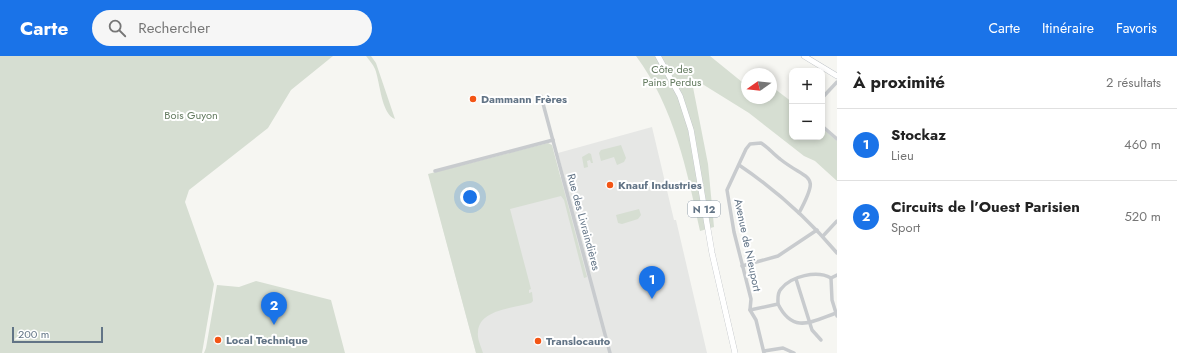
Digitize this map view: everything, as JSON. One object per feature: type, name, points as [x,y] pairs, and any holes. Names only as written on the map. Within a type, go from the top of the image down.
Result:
[{"type":"main road","name":"N 12","points":[[657,56],[680,96],[691,130],[712,253],[735,353]]},
{"type":"street","points":[[804,56],[837,76]]},
{"type":"street","points":[[825,95],[837,82]]},
{"type":"street","name":"Rue des Livraindières","points":[[541,96],[610,353]]},
{"type":"street","points":[[825,129],[837,139]]},
{"type":"street","points":[[435,171],[553,140]]},
{"type":"street","name":"Avenue de Nieuport","points":[[764,352],[756,320],[750,310],[751,299],[742,266],[727,190],[746,148],[750,144],[761,143],[780,160],[806,176],[811,186],[811,190],[799,213]]},
{"type":"street","points":[[739,165],[760,179],[799,213],[823,236],[837,253]]},
{"type":"street","points":[[823,236],[837,221]]},
{"type":"street","points":[[742,266],[778,256],[817,230]]},
{"type":"street","points":[[831,278],[832,300],[837,315],[805,324],[792,321],[785,317],[778,304],[778,296],[781,289],[796,279],[809,275],[826,276],[831,278],[837,275]]},
{"type":"street","points":[[796,279],[812,330],[821,340]]},
{"type":"street","points":[[750,310],[778,304]]},
{"type":"street","points":[[764,352],[782,348],[794,353]]},
{"type":"shaded area","points":[[652,127],[674,220],[676,220],[707,353],[476,353],[438,210],[564,176],[558,153]]},
{"type":"green space","name":"Bois Guyon","points":[[0,56],[333,56],[291,90],[268,128],[189,190],[185,202],[214,284],[202,353],[0,353]]},
{"type":"green space","points":[[366,56],[371,56],[376,63],[395,119],[390,116],[387,111],[377,74]]},
{"type":"green space","name":"Côte des Pains Perdus","points":[[636,56],[710,56],[741,81],[741,104],[777,104],[777,91],[789,100],[789,140],[825,140],[825,131],[837,141],[837,181],[815,161],[804,156],[749,113],[691,77],[708,164],[714,227],[700,231],[684,162],[670,118],[649,76]]},
{"type":"green space","points":[[548,143],[552,145],[587,277],[584,278],[564,200],[561,196],[510,209],[531,289],[529,290],[529,293],[532,292],[533,301],[531,303],[507,308],[484,318],[480,324],[478,332],[483,353],[476,353],[428,174]]},
{"type":"green space","points":[[621,145],[626,158],[624,162],[617,165],[614,157],[601,161],[599,153],[601,150]]},
{"type":"green space","points":[[589,153],[591,154],[593,163],[591,163],[590,160],[587,161],[588,167],[584,168],[582,157]]},
{"type":"green space","points":[[639,209],[641,215],[638,219],[622,224],[618,223],[616,215]]},
{"type":"green space","points":[[256,281],[331,300],[345,353],[204,353],[217,285],[239,287]]},
{"type":"place","name":"Dammann Frères","points":[[473,99]]},
{"type":"place","name":"Knauf Industries","points":[[610,185]]},
{"type":"place","name":"Stockaz","points":[[652,299]]},
{"type":"place","name":"Circuits de l’Ouest Parisien","points":[[274,325]]},
{"type":"place","name":"Local Technique","points":[[218,340]]},
{"type":"place","name":"Translocauto","points":[[538,341]]}]
